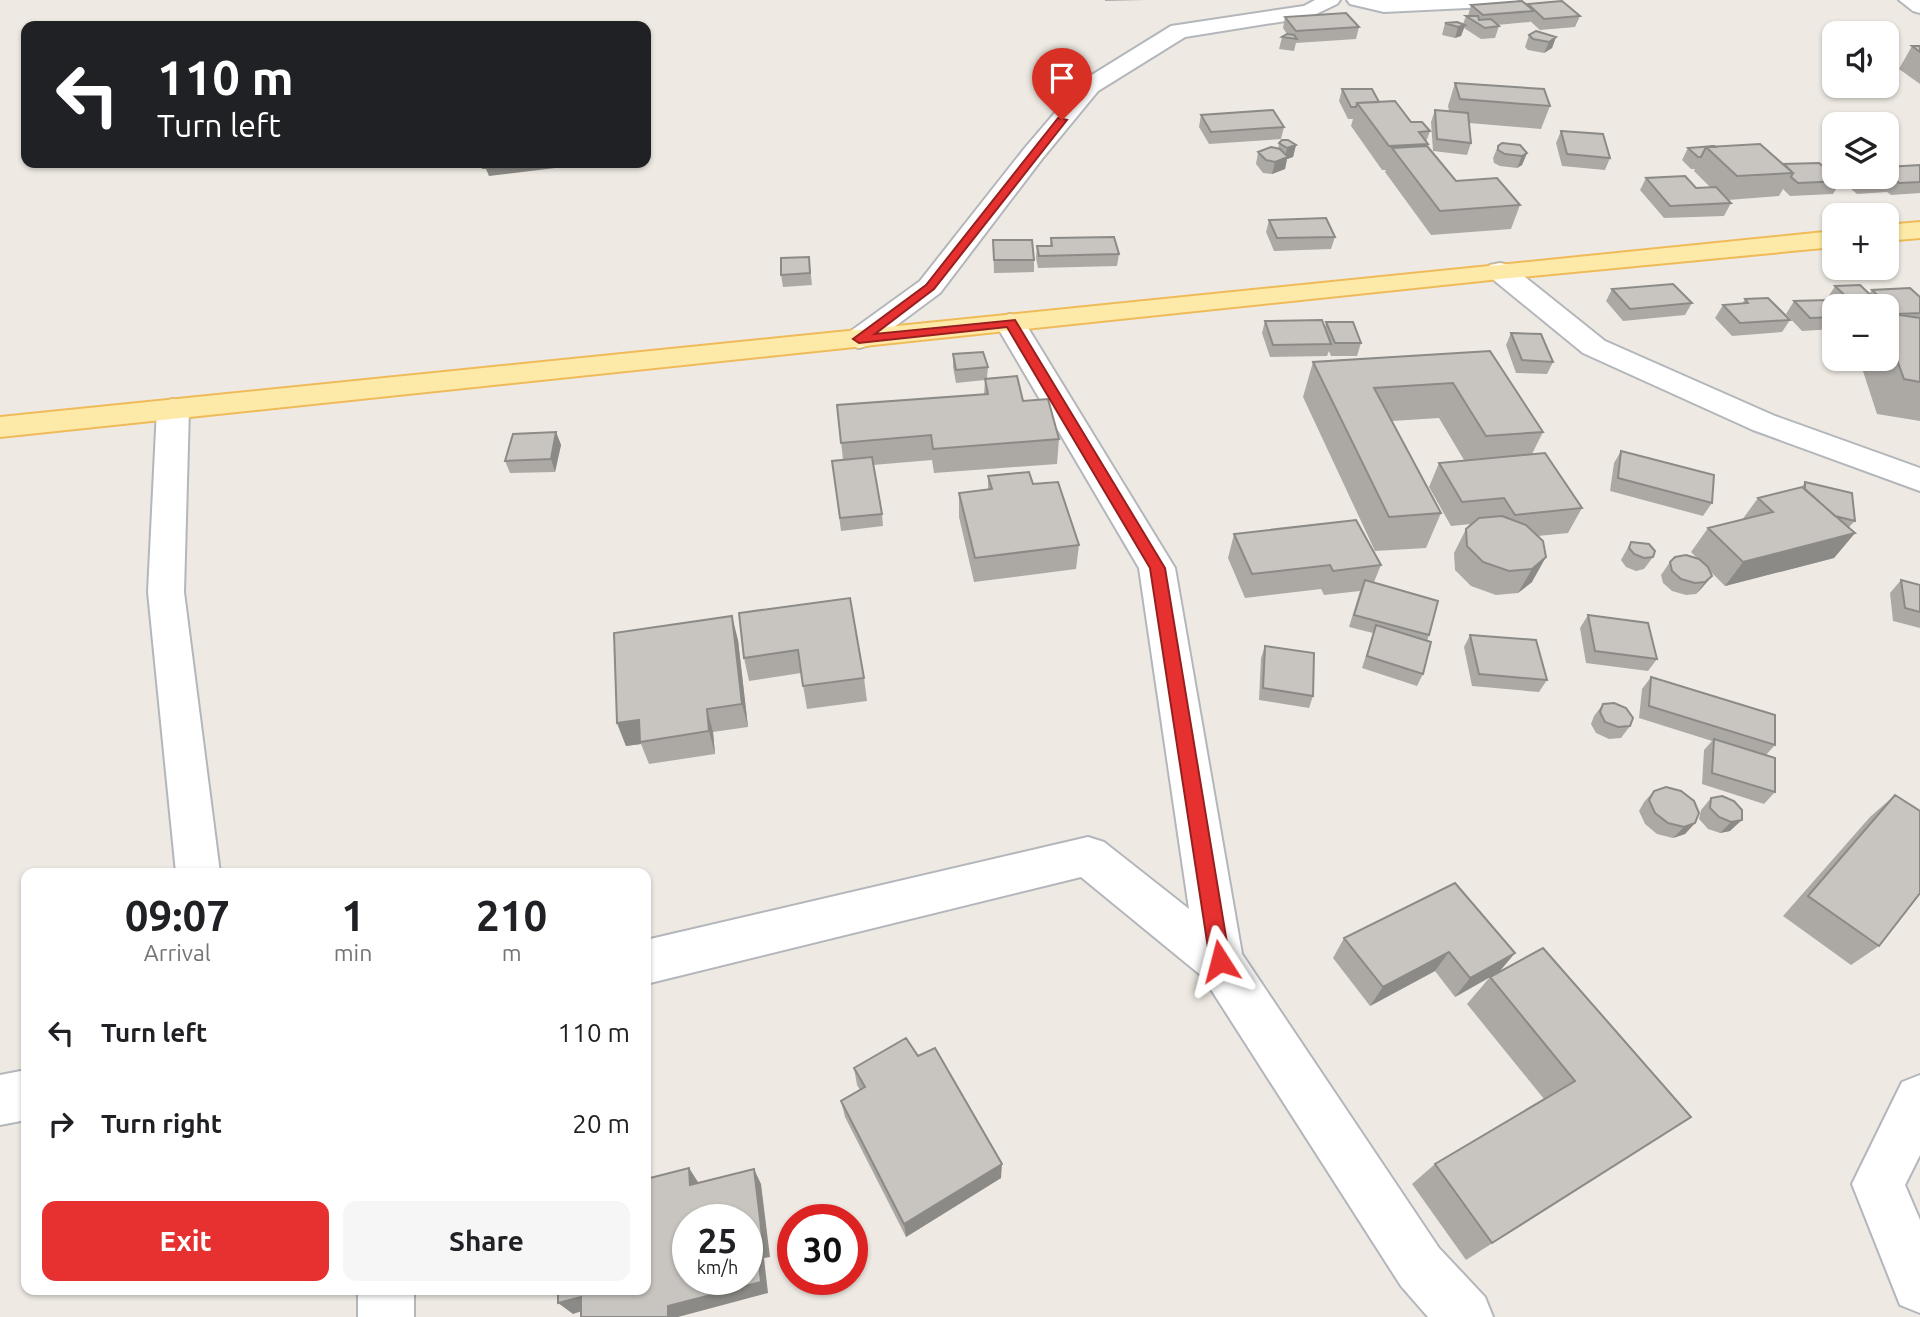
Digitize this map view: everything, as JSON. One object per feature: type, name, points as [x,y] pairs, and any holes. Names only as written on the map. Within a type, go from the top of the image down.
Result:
[{"type":"main road","points":[[1899,232],[1920,230]]},
{"type":"main road","points":[[0,427],[1500,271],[1822,240]]},
{"type":"street","points":[[859,339],[930,287],[1033,154],[1090,86],[1179,31],[1310,11],[1330,0]]},
{"type":"street","points":[[1357,0],[1384,6],[1508,0]]},
{"type":"street","points":[[1909,0],[1920,7]]},
{"type":"street","points":[[1500,271],[1594,347],[1764,423],[1920,480]]},
{"type":"street","points":[[1010,323],[1157,568],[1220,961]]},
{"type":"street","points":[[173,409],[166,592],[197,868]]},
{"type":"street","points":[[651,961],[1088,856],[1220,961],[1420,1267],[1465,1317]]},
{"type":"street","points":[[0,1100],[21,1096]]},
{"type":"street","points":[[1920,1100],[1878,1184],[1920,1285]]},
{"type":"street","points":[[386,1295],[386,1317]]},
{"type":"building","points":[[1522,1],[1534,11],[1483,15],[1471,5]]},
{"type":"building","points":[[1562,1],[1580,16],[1544,19],[1528,4]]},
{"type":"building","points":[[1346,13],[1359,27],[1296,31],[1285,17]]},
{"type":"building","points":[[1466,16],[1478,16],[1479,20],[1491,19],[1499,26],[1485,28]]},
{"type":"building","points":[[1457,22],[1465,25],[1458,27],[1445,23]]},
{"type":"building","points":[[1536,31],[1556,37],[1549,42],[1533,39],[1529,35]]},
{"type":"building","points":[[1287,34],[1294,35],[1297,39],[1282,37]]},
{"type":"building","points":[[1455,83],[1544,89],[1550,106],[1460,99]]},
{"type":"building","points":[[1342,89],[1372,89],[1379,102],[1357,103],[1356,107],[1351,107]]},
{"type":"building","points":[[1395,101],[1411,122],[1422,122],[1430,131],[1419,132],[1428,144],[1389,146],[1357,103]]},
{"type":"building","points":[[1273,110],[1284,127],[1211,132],[1201,115]]},
{"type":"building","points":[[1435,110],[1468,113],[1471,143],[1437,139]]},
{"type":"building","points":[[1561,131],[1603,134],[1610,158],[1567,154]]},
{"type":"building","points":[[1282,140],[1296,145],[1287,148],[1279,143]]},
{"type":"building","points":[[1502,143],[1520,145],[1527,153],[1522,156],[1505,154],[1498,150]]},
{"type":"building","points":[[1760,144],[1793,173],[1737,176],[1706,147]]},
{"type":"building","points":[[1427,146],[1456,181],[1497,178],[1520,205],[1440,211],[1392,148]]},
{"type":"building","points":[[1714,146],[1706,147],[1701,157],[1688,148]]},
{"type":"building","points":[[1271,147],[1280,149],[1288,157],[1275,162],[1266,160],[1258,152]]},
{"type":"building","points":[[1819,163],[1822,165],[1822,182],[1798,183],[1784,164]]},
{"type":"building","points":[[1920,165],[1920,182],[1899,183],[1899,166]]},
{"type":"building","points":[[1685,176],[1696,188],[1716,187],[1731,203],[1670,206],[1646,178]]},
{"type":"building","points":[[1326,218],[1335,237],[1277,238],[1269,220]]},
{"type":"building","points":[[1114,237],[1119,254],[1039,256],[1037,246],[1052,246],[1051,238]]},
{"type":"building","points":[[993,240],[1032,240],[1034,260],[994,260]]},
{"type":"building","points":[[809,257],[810,273],[781,275],[781,258]]},
{"type":"building","points":[[1673,284],[1692,303],[1630,309],[1612,289]]},
{"type":"building","points":[[1860,285],[1869,294],[1843,294],[1835,286]]},
{"type":"building","points":[[1910,288],[1920,297],[1920,313],[1899,314],[1899,294],[1876,294],[1872,290]]},
{"type":"building","points":[[1768,298],[1790,320],[1740,323],[1723,305],[1748,303],[1745,299]]},
{"type":"building","points":[[1822,300],[1822,318],[1810,318],[1794,301]]},
{"type":"building","points":[[1899,315],[1920,318],[1920,382],[1904,379],[1899,365]]},
{"type":"building","points":[[1322,320],[1331,344],[1273,345],[1265,321]]},
{"type":"building","points":[[1326,322],[1353,322],[1361,343],[1335,343]]},
{"type":"building","points":[[1511,333],[1541,334],[1553,362],[1522,360]]},
{"type":"building","points":[[1490,351],[1543,432],[1486,436],[1453,383],[1374,388],[1441,513],[1389,517],[1313,362]]},
{"type":"building","points":[[983,352],[988,367],[956,370],[953,354]]},
{"type":"building","points":[[1017,376],[1023,401],[1048,399],[1059,439],[933,449],[931,435],[841,443],[837,405],[988,394],[985,379]]},
{"type":"building","points":[[556,432],[551,459],[505,461],[513,434]]},
{"type":"building","points":[[1621,451],[1714,475],[1712,503],[1618,478]]},
{"type":"building","points":[[1545,453],[1582,508],[1515,515],[1504,498],[1462,502],[1439,463]]},
{"type":"building","points":[[872,457],[882,514],[840,518],[832,461]]},
{"type":"building","points":[[1029,472],[1033,484],[1058,482],[1079,545],[975,558],[959,493],[992,489],[988,476]]},
{"type":"building","points":[[1805,482],[1852,493],[1855,521],[1835,516],[1805,489]]},
{"type":"building","points":[[1802,487],[1855,533],[1743,562],[1708,528],[1773,512],[1758,498]]},
{"type":"building","points":[[1502,516],[1526,525],[1543,541],[1546,557],[1532,569],[1509,571],[1483,562],[1467,546],[1466,529],[1479,518]]},
{"type":"building","points":[[1356,520],[1381,565],[1333,571],[1330,565],[1252,574],[1234,534]]},
{"type":"building","points":[[1631,542],[1649,544],[1655,551],[1653,557],[1644,558],[1634,554],[1629,548]]},
{"type":"building","points":[[1686,555],[1699,559],[1708,567],[1712,576],[1705,582],[1695,583],[1681,579],[1672,571],[1670,562],[1675,557]]},
{"type":"building","points":[[1365,580],[1438,601],[1429,635],[1354,615]]},
{"type":"building","points":[[1901,580],[1920,585],[1920,612],[1905,608]]},
{"type":"building","points":[[850,598],[864,678],[803,686],[798,650],[744,658],[739,613]]},
{"type":"building","points":[[1588,615],[1648,623],[1657,659],[1595,651]]},
{"type":"building","points":[[732,616],[742,704],[707,709],[709,731],[640,742],[639,720],[617,723],[614,633]]},
{"type":"building","points":[[1376,625],[1431,642],[1423,674],[1367,656]]},
{"type":"building","points":[[1470,635],[1536,640],[1547,680],[1479,674]]},
{"type":"building","points":[[1265,646],[1314,653],[1313,696],[1263,688]]},
{"type":"building","points":[[1651,677],[1775,715],[1775,745],[1649,706]]},
{"type":"building","points":[[1614,703],[1626,708],[1633,718],[1630,726],[1618,727],[1605,722],[1600,712],[1603,704]]},
{"type":"building","points":[[1714,739],[1775,758],[1775,792],[1712,773]]},
{"type":"building","points":[[1666,787],[1681,791],[1694,801],[1699,813],[1695,823],[1684,827],[1668,823],[1655,813],[1649,800],[1654,791]]},
{"type":"building","points":[[1895,795],[1920,811],[1920,893],[1879,946],[1808,896]]},
{"type":"building","points":[[1722,796],[1734,801],[1742,810],[1742,820],[1731,822],[1719,817],[1710,808],[1711,798]]},
{"type":"building","points":[[1455,883],[1515,953],[1470,978],[1449,952],[1383,987],[1344,938]]},
{"type":"building","points":[[1543,948],[1691,1117],[1492,1243],[1435,1164],[1575,1081],[1490,977]]},
{"type":"building","points":[[906,1038],[918,1056],[935,1048],[1002,1164],[904,1224],[841,1101],[865,1087],[854,1068]]},
{"type":"building","points":[[689,1168],[690,1185],[754,1169],[758,1204],[672,1204],[672,1295],[711,1295],[668,1306],[668,1317],[581,1317],[581,1297],[558,1303],[558,1295],[651,1295],[651,1178]]},
{"type":"route","points":[[1062,120],[930,287],[859,339],[1010,323],[1157,568],[1220,961]]}]
